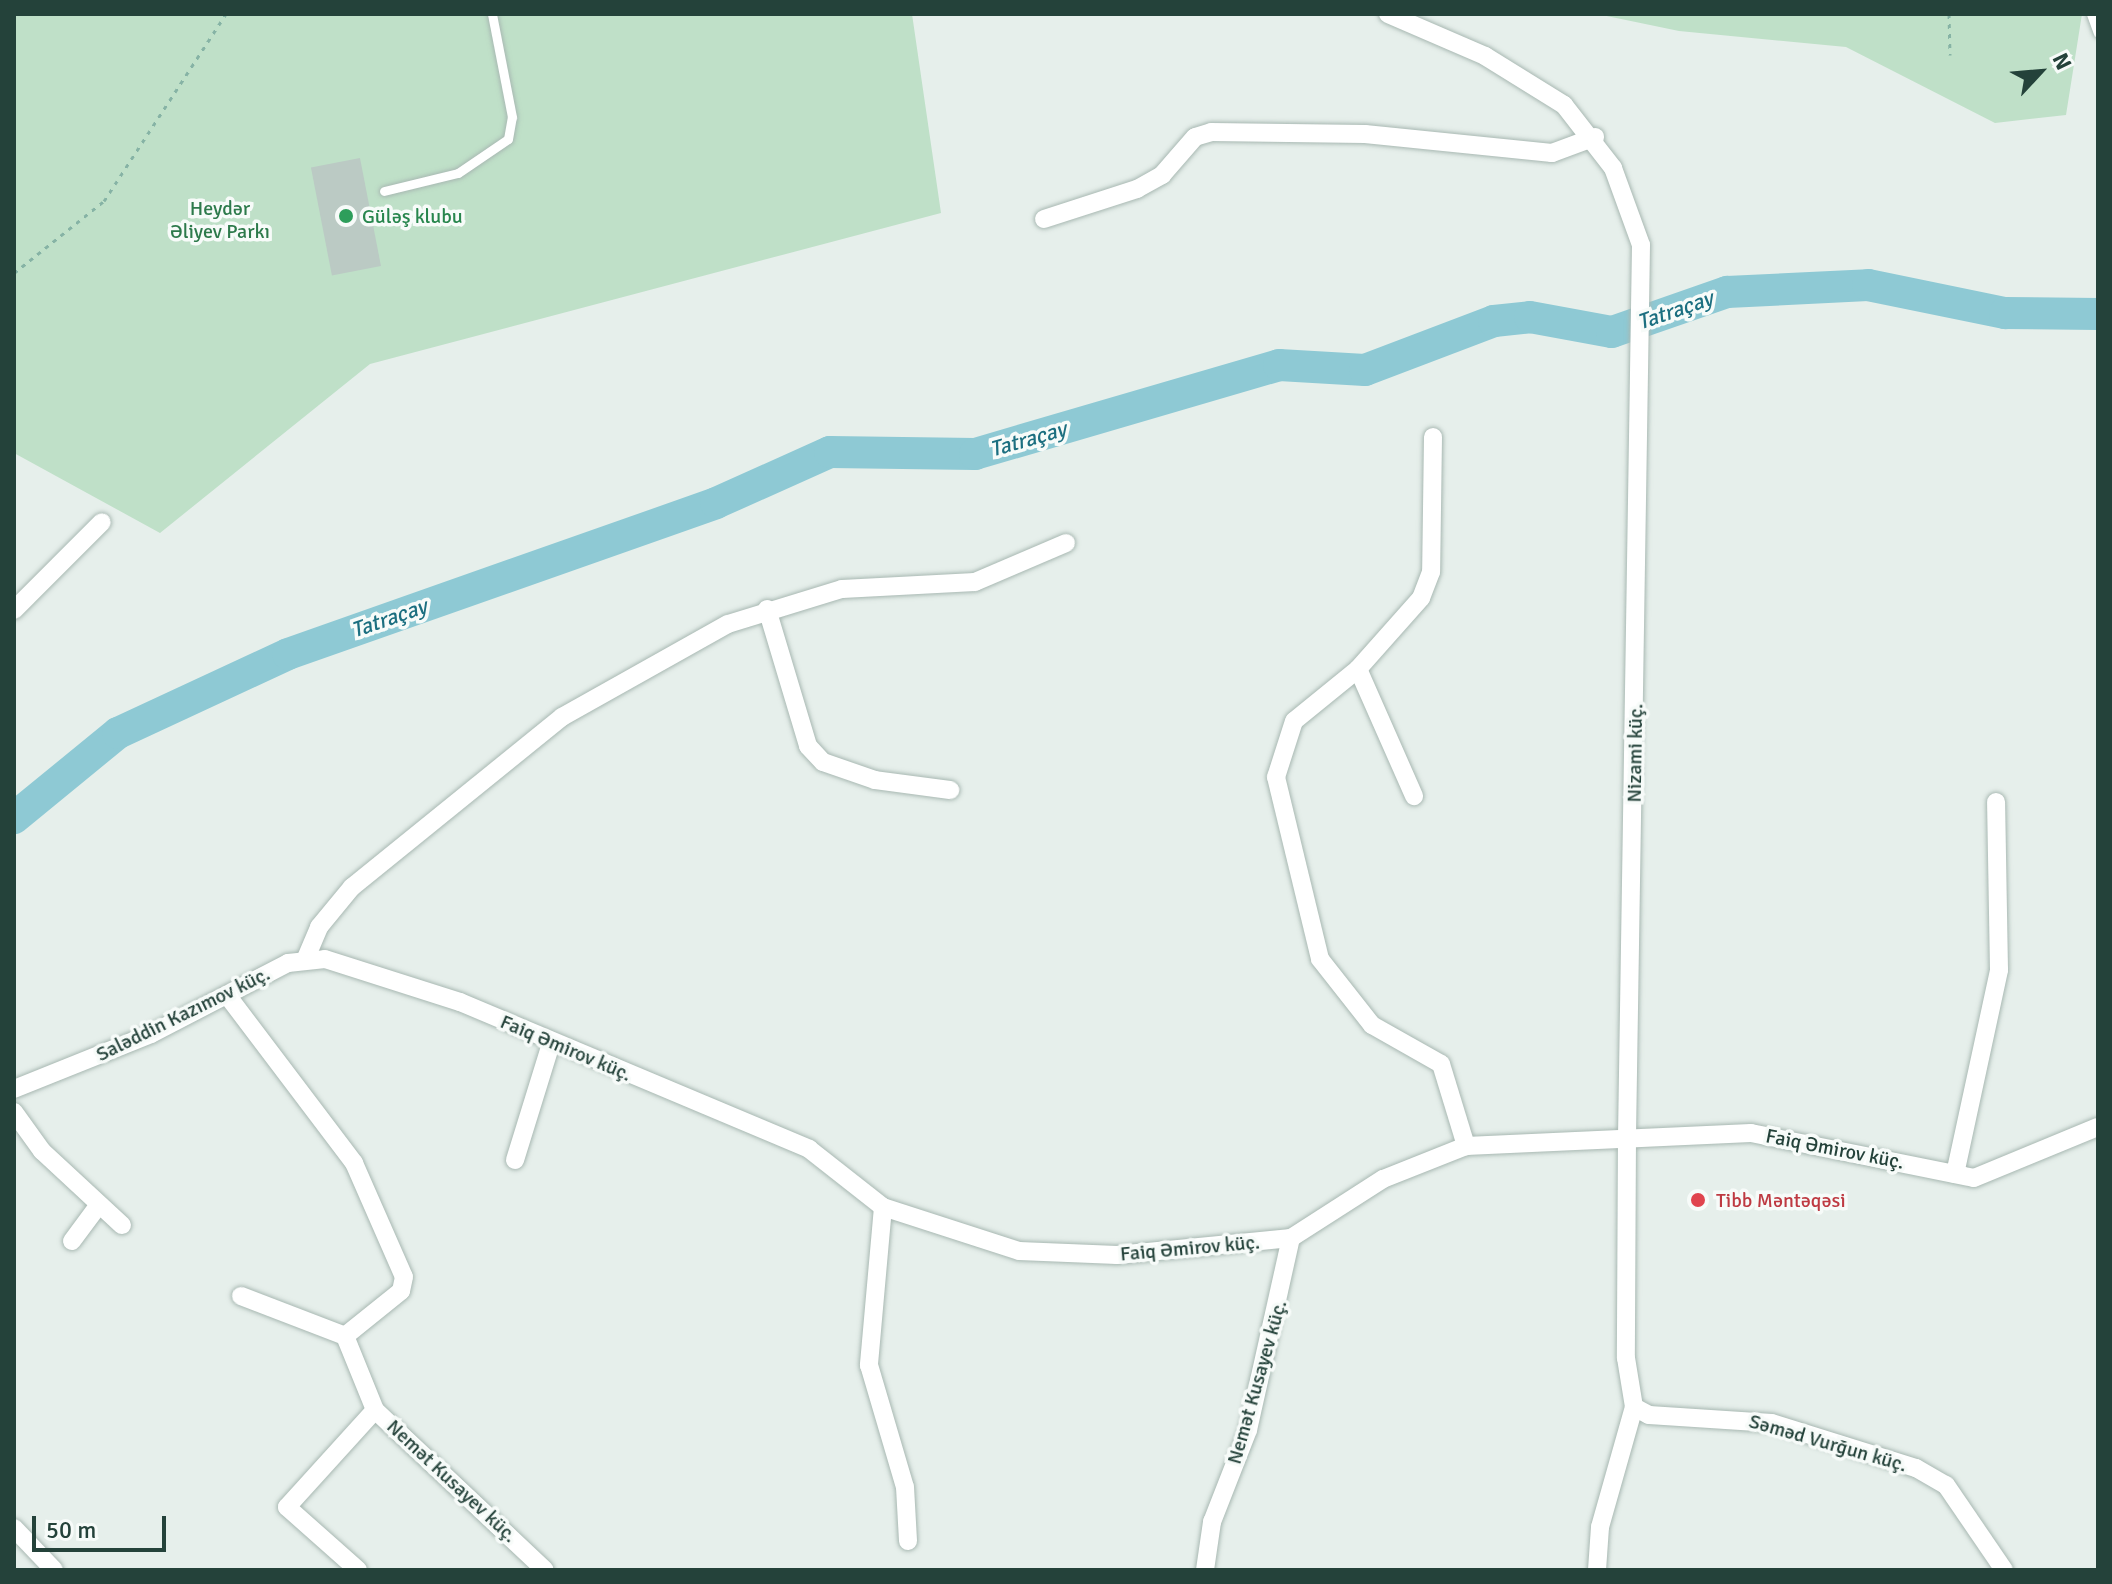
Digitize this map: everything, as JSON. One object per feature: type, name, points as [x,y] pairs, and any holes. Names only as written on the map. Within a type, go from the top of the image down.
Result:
[{"type":"street","points":[[1044,219],[1137,189],[1162,175],[1195,137],[1211,132],[1365,134],[1552,153],[1595,137],[1529,81],[1388,14]]},
{"type":"street","name":"Nizami küç.","points":[[1595,137],[1633,208],[1644,291],[1627,1137]]},
{"type":"street","points":[[1433,437],[1431,572],[1400,629],[1358,669],[1307,706],[1276,758],[1308,926],[1320,959],[1360,1012],[1441,1064],[1466,1146]]},
{"type":"street","points":[[14,610],[102,522]]},
{"type":"street","points":[[306,958],[319,927],[352,887],[562,717],[767,609],[842,589],[975,582],[1066,543]]},
{"type":"street","points":[[767,609],[808,746],[823,762],[875,780],[950,790]]},
{"type":"street","points":[[1358,669],[1414,796]]},
{"type":"street","points":[[1955,1174],[1999,970],[1996,802]]},
{"type":"street","name":"Faiq Əmirov küç.","points":[[306,958],[420,986],[551,1044],[809,1149],[883,1207],[1019,1251],[1117,1255],[1291,1238],[1383,1179],[1466,1146],[1751,1133],[1955,1174],[1991,1176],[2098,1127]]},
{"type":"street","name":"Saləddin Kazımov küç.","points":[[14,1089],[306,958]]},
{"type":"street","points":[[227,995],[354,1163],[404,1277],[401,1291],[345,1336],[241,1296]]},
{"type":"street","points":[[515,1160],[551,1044]]},
{"type":"street","points":[[14,1112],[98,1206],[122,1225]]},
{"type":"street","points":[[1597,1570],[1600,1527],[1634,1407],[1626,1358],[1627,1137]]},
{"type":"street","points":[[72,1241],[98,1206]]},
{"type":"street","points":[[883,1207],[869,1365],[905,1487],[908,1541]]},
{"type":"street","name":"Nemət Kusayev küç.","points":[[1205,1570],[1212,1522],[1248,1430],[1291,1238]]},
{"type":"street","name":"Nemət Kusayev küç.","points":[[345,1336],[375,1410],[545,1570]]},
{"type":"street","name":"Səməd Vurğun küç.","points":[[1634,1407],[1649,1415],[1772,1423],[1916,1468],[1946,1485],[2004,1570]]},
{"type":"street","points":[[358,1570],[287,1507],[375,1410]]},
{"type":"street","points":[[14,1528],[54,1570]]},
{"type":"lane","points":[[384,191],[458,173],[508,139],[512,117],[492,14]]},
{"type":"lane","points":[[2091,14],[2098,33]]},
{"type":"path","points":[[14,273],[104,201],[226,14]]},
{"type":"path","points":[[1949,14],[1950,55]]},
{"type":"green space","name":"Heydər Əliyev Parkı","points":[[14,14],[912,14],[941,213],[370,364],[160,533],[14,453]]},
{"type":"green space","points":[[1597,14],[2082,14],[2066,115],[1995,123],[1846,47],[1679,31]]},
{"type":"building","name":"Güləş klubu","points":[[360,158],[381,266],[332,276],[311,168]]},
{"type":"waterway","name":"Tatraçay","points":[[14,818],[118,733],[288,654],[716,503],[830,452],[975,454],[1279,365],[1365,370],[1494,321],[1530,317],[1612,332],[1727,292],[1868,285],[2005,313],[2098,314]]},
{"type":"place","name":"Güləş klubu","points":[[346,216]]},
{"type":"place","name":"Tibb Məntəqəsi","points":[[1698,1200]]}]
